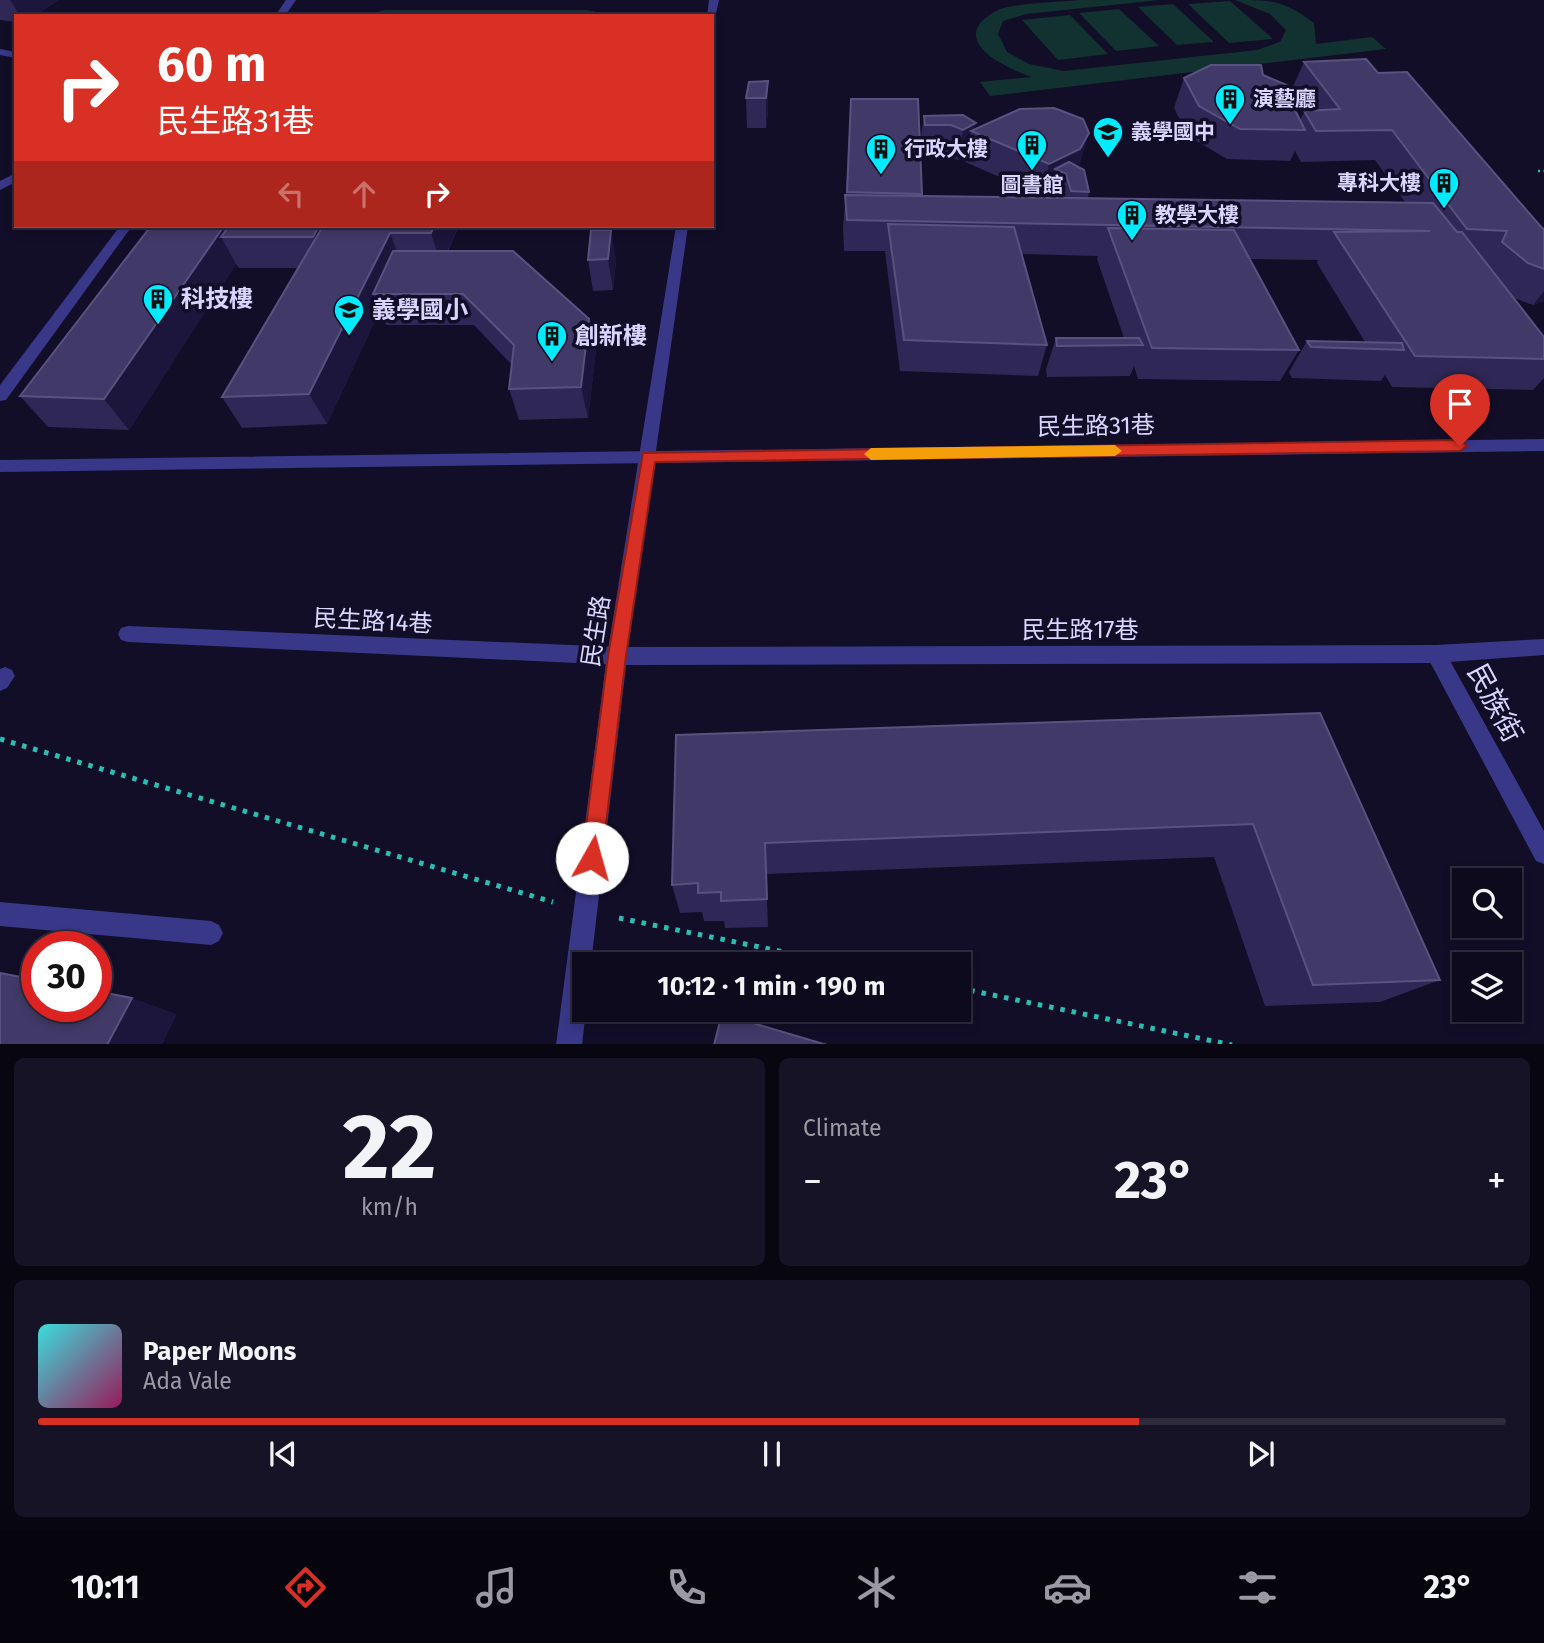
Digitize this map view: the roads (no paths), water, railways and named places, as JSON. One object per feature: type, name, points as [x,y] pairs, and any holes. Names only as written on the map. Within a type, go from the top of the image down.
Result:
[{"type":"street","points":[[0,396],[125,228]]},
{"type":"street","name":"民生路","points":[[569,1044],[617,656],[682,228]]},
{"type":"street","name":"民生路31巷","points":[[0,466],[1544,445]]},
{"type":"street","name":"民生路14巷","points":[[128,634],[617,656]]},
{"type":"street","name":"民生路17巷","points":[[617,656],[1436,654],[1544,647]]},
{"type":"street","name":"民族街","points":[[1436,654],[1544,853]]},
{"type":"street","points":[[0,914],[211,933]]},
{"type":"place","name":"演藝廳","points":[[1230,126]]},
{"type":"place","name":"義學國中","points":[[1108,159]]},
{"type":"place","name":"圖書館","points":[[1032,172]]},
{"type":"place","name":"行政大樓","points":[[881,176]]},
{"type":"place","name":"專科大樓","points":[[1444,210]]},
{"type":"place","name":"教學大樓","points":[[1132,242]]},
{"type":"place","name":"科技樓","points":[[158,326]]},
{"type":"place","name":"義學國小","points":[[349,337]]},
{"type":"place","name":"創新樓","points":[[552,363]]}]
